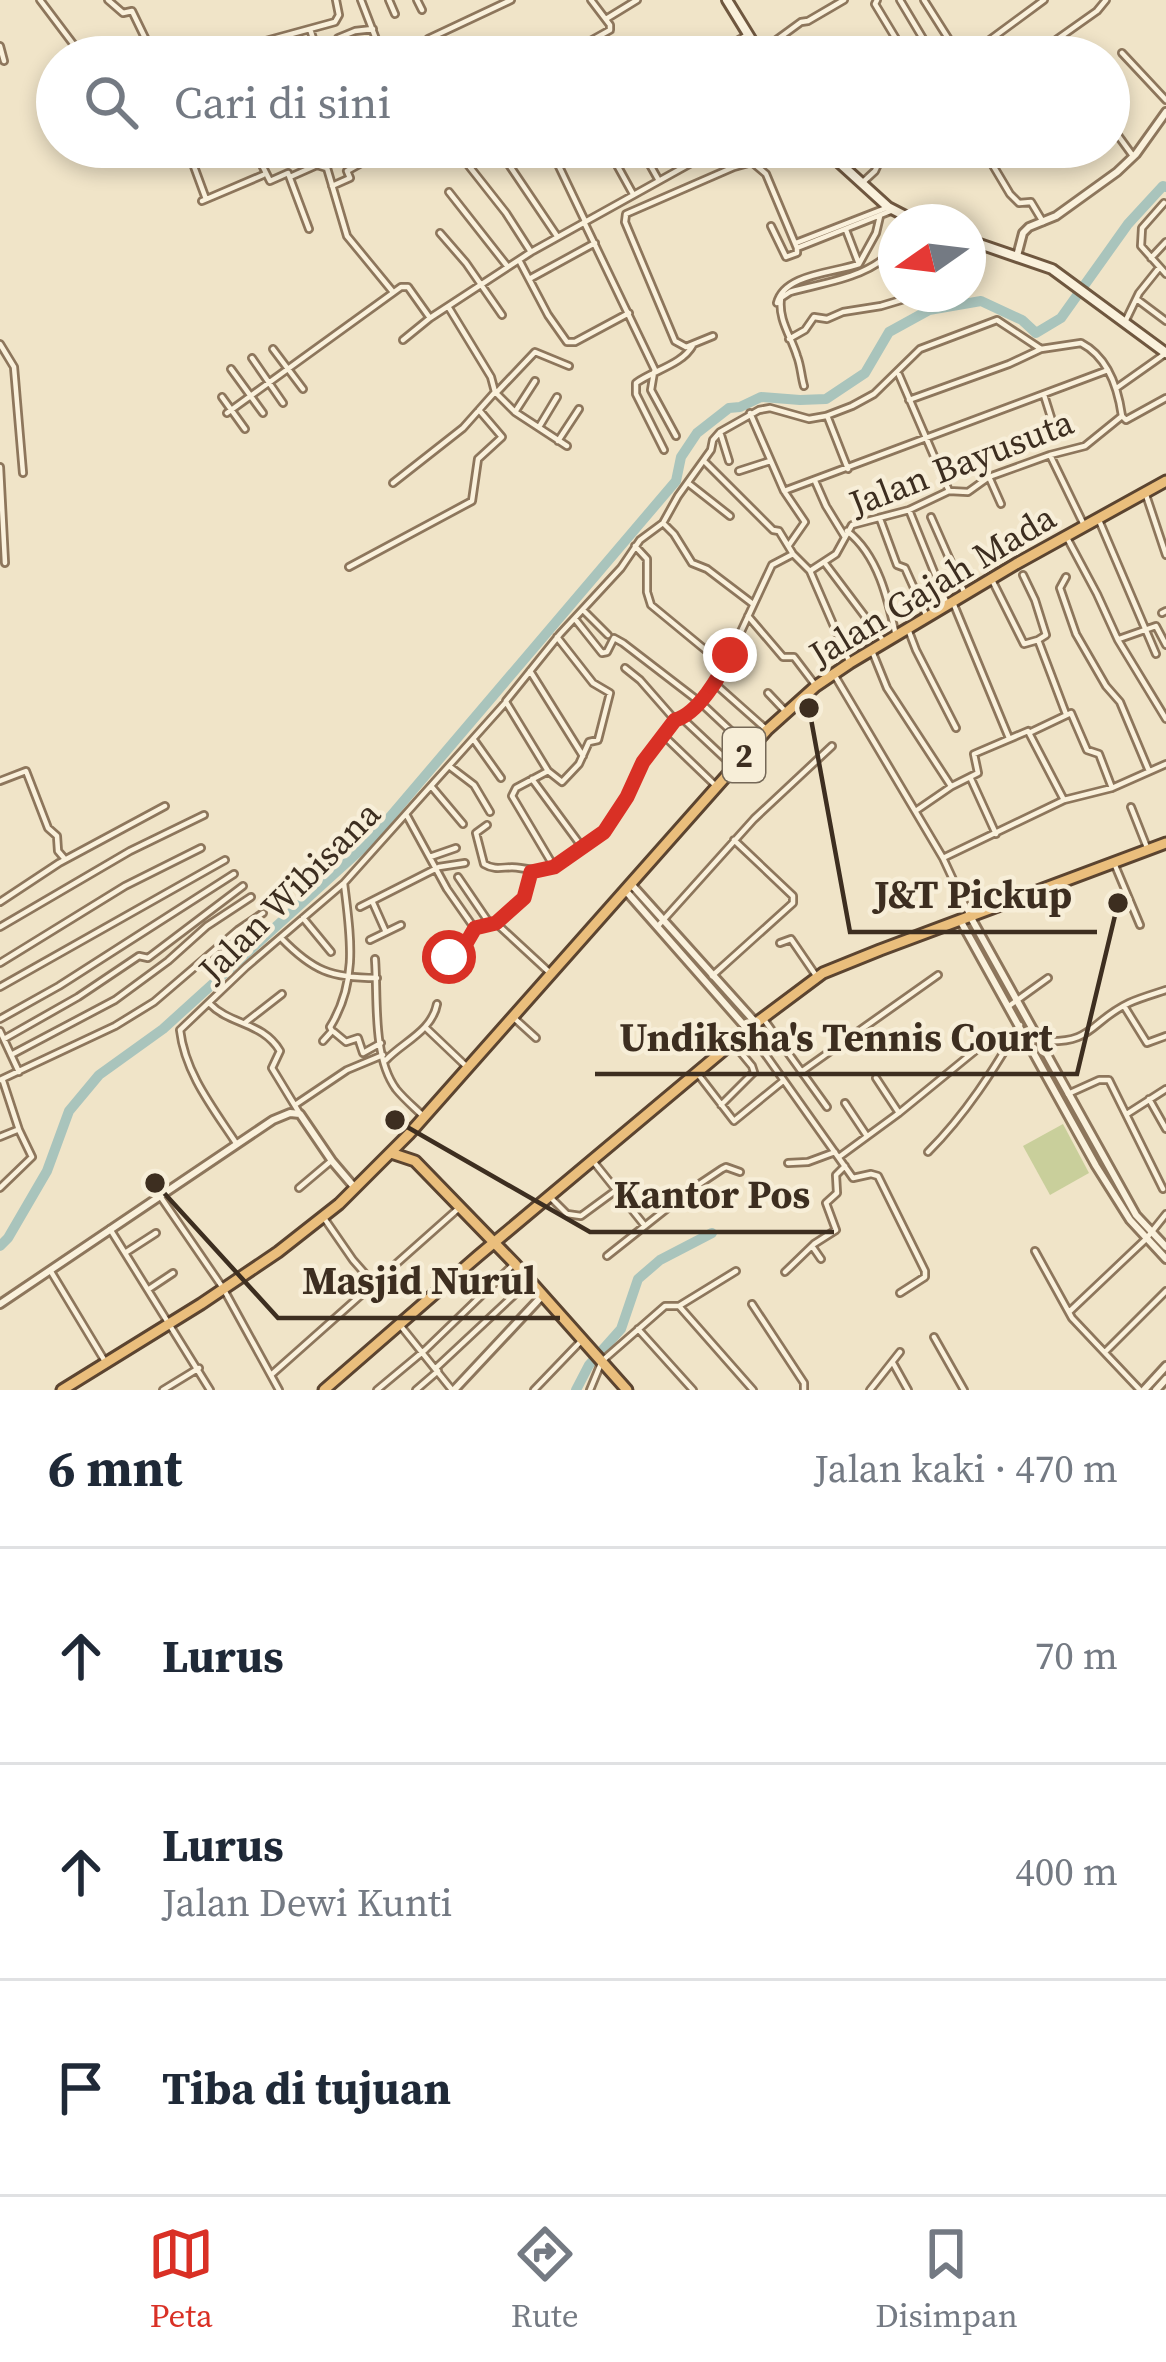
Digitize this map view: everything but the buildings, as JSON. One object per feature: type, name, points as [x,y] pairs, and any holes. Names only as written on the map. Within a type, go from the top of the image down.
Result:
[{"type":"highway","name":"Jalan Gajah Mada","points":[[409,1134],[785,711],[850,663],[1166,481]]},
{"type":"highway","points":[[324,1390],[817,977],[1166,843]]},
{"type":"highway","points":[[409,1134],[408,1146],[416,1161],[627,1390]]},
{"type":"highway","name":"2","points":[[391,1153],[409,1134]]},
{"type":"highway","points":[[62,1390],[169,1325],[324,1218],[391,1153],[416,1161]]},
{"type":"main road","points":[[727,0],[748,34]]},
{"type":"main road","points":[[845,168],[886,204]]},
{"type":"main road","points":[[986,246],[1052,269],[1166,353]]},
{"type":"street","points":[[40,0],[67,36]]},
{"type":"street","points":[[108,0],[123,14],[133,11],[144,36]]},
{"type":"street","points":[[284,36],[338,20],[336,0]]},
{"type":"street","points":[[361,0],[375,36]]},
{"type":"street","points":[[388,0],[395,14]]},
{"type":"street","points":[[417,0],[422,10]]},
{"type":"street","points":[[434,36],[512,0]]},
{"type":"street","points":[[591,0],[610,25],[601,36]]},
{"type":"street","points":[[605,20],[637,0]]},
{"type":"street","points":[[783,36],[844,0]]},
{"type":"street","points":[[878,0],[875,4],[895,36]]},
{"type":"street","points":[[901,0],[922,36]]},
{"type":"street","points":[[925,0],[947,36]]},
{"type":"street","points":[[1026,0],[1033,9]]},
{"type":"street","points":[[995,36],[1044,0]]},
{"type":"street","points":[[1061,36],[1106,0]]},
{"type":"street","points":[[310,29],[312,36]]},
{"type":"street","points":[[343,36],[373,29]]},
{"type":"street","points":[[0,46],[4,61]]},
{"type":"street","points":[[1130,62],[1166,100]]},
{"type":"street","points":[[1130,159],[1166,112]]},
{"type":"street","points":[[1130,152],[1133,156]]},
{"type":"street","points":[[191,168],[204,200],[265,174]]},
{"type":"street","points":[[262,168],[270,182],[288,173],[309,229]]},
{"type":"street","points":[[290,177],[311,168]]},
{"type":"street","points":[[327,168],[347,236],[393,292]]},
{"type":"street","points":[[332,186],[350,178],[347,171],[352,168]]},
{"type":"street","points":[[471,168],[531,252]]},
{"type":"street","points":[[511,168],[557,236]]},
{"type":"street","points":[[560,168],[655,372],[652,390],[676,436]]},
{"type":"street","points":[[619,168],[633,194]]},
{"type":"street","points":[[652,168],[659,181]]},
{"type":"street","points":[[403,340],[480,283],[682,168]]},
{"type":"street","points":[[713,336],[686,347],[675,341],[625,217],[631,210],[729,168]]},
{"type":"street","points":[[760,168],[797,246],[794,254],[784,255],[771,226]]},
{"type":"street","points":[[862,183],[876,168]]},
{"type":"street","points":[[995,168],[1010,194],[1019,203],[1031,202],[1042,221]]},
{"type":"street","points":[[1017,256],[1023,233],[1056,216],[1121,168]]},
{"type":"street","points":[[229,173],[234,187]]},
{"type":"street","points":[[448,192],[508,267]]},
{"type":"street","points":[[1164,203],[1141,230],[1142,250],[1166,274]]},
{"type":"street","points":[[845,228],[878,213]]},
{"type":"street","points":[[797,246],[878,217]]},
{"type":"street","points":[[778,322],[777,297],[785,286],[859,264],[878,224]]},
{"type":"street","points":[[845,228],[859,264]]},
{"type":"street","points":[[440,233],[502,315]]},
{"type":"street","points":[[1150,258],[1166,242]]},
{"type":"street","points":[[530,278],[595,243]]},
{"type":"street","points":[[519,260],[548,315],[571,344],[629,313]]},
{"type":"street","points":[[803,386],[779,305],[784,295],[878,262]]},
{"type":"street","points":[[1125,322],[1139,293],[1159,268]]},
{"type":"street","points":[[229,411],[401,286],[408,287],[430,318]]},
{"type":"street","points":[[1138,300],[1166,321]]},
{"type":"street","points":[[448,306],[496,392],[515,412],[567,446]]},
{"type":"street","points":[[789,339],[805,330],[814,317],[827,319],[878,306]]},
{"type":"street","points":[[406,814],[649,531],[663,523],[720,432],[750,413],[770,408],[809,419],[827,416],[874,394],[920,349],[997,320],[1041,350]]},
{"type":"street","points":[[909,400],[1041,350],[1081,343],[1093,350],[1118,387],[1166,353]]},
{"type":"street","points":[[0,344],[14,367],[23,473]]},
{"type":"street","points":[[664,450],[635,387],[693,345]]},
{"type":"street","points":[[273,349],[302,389]]},
{"type":"street","points":[[392,483],[440,448],[535,352],[569,366]]},
{"type":"street","points":[[0,363],[9,358]]},
{"type":"street","points":[[252,358],[283,403]]},
{"type":"street","points":[[231,370],[263,413]]},
{"type":"street","points":[[784,491],[1108,370]]},
{"type":"street","points":[[898,372],[949,491]]},
{"type":"street","points":[[515,412],[535,381]]},
{"type":"street","name":"Jalan Bayusuta","points":[[810,571],[836,554],[846,534],[861,522],[909,510],[949,491],[968,492],[988,477],[1089,444],[1122,416],[1118,387]]},
{"type":"street","points":[[1044,395],[1055,430]]},
{"type":"street","points":[[222,397],[245,428]]},
{"type":"street","points":[[538,427],[556,397]]},
{"type":"street","points":[[1122,416],[1129,420],[1166,398]]},
{"type":"street","points":[[558,441],[579,409]]},
{"type":"street","points":[[349,567],[472,501],[478,459],[502,437],[479,410]]},
{"type":"street","points":[[750,413],[784,491],[805,524],[788,546]]},
{"type":"street","points":[[827,416],[848,469]]},
{"type":"street","points":[[720,432],[729,461]]},
{"type":"street","points":[[1050,454],[1084,525]]},
{"type":"street","points":[[704,460],[779,531],[810,571],[850,663]]},
{"type":"street","points":[[739,471],[770,461]]},
{"type":"street","points":[[0,467],[5,563]]},
{"type":"street","points":[[988,477],[1001,504]]},
{"type":"street","points":[[815,481],[846,534],[859,540],[883,586],[896,636]]},
{"type":"street","points":[[688,483],[730,515]]},
{"type":"street","points":[[1145,492],[1166,555]]},
{"type":"street","points":[[909,510],[1010,738]]},
{"type":"street","points":[[932,517],[965,595]]},
{"type":"street","points":[[1098,518],[1156,654]]},
{"type":"street","points":[[880,519],[897,565],[905,568],[927,617]]},
{"type":"street","points":[[663,523],[692,563],[753,604]]},
{"type":"street","points":[[1066,536],[1118,640],[1166,719]]},
{"type":"street","points":[[635,547],[647,560],[651,605],[725,666]]},
{"type":"street","points":[[487,825],[476,832],[484,865],[531,872],[554,867],[604,832],[662,734],[701,703],[725,666],[772,565],[793,554]]},
{"type":"street","points":[[824,562],[884,643]]},
{"type":"street","points":[[992,580],[1024,644],[1046,635],[1023,575]]},
{"type":"street","points":[[1066,577],[1060,588],[1076,634],[1120,702],[1149,771]]},
{"type":"street","points":[[584,610],[608,635]]},
{"type":"street","points":[[747,615],[782,657],[794,657],[816,686]]},
{"type":"street","points":[[575,619],[604,654],[614,638],[701,703],[750,748]]},
{"type":"street","points":[[1118,640],[1156,626],[1166,645]]},
{"type":"street","points":[[908,629],[956,728]]},
{"type":"street","points":[[506,702],[548,771],[562,782],[589,742],[598,740],[610,693],[592,683],[557,637]]},
{"type":"street","points":[[1037,640],[1087,750],[1099,754],[1112,788]]},
{"type":"street","points":[[872,651],[887,688],[952,786]]},
{"type":"street","points":[[625,668],[734,767]]},
{"type":"street","points":[[530,671],[583,756]]},
{"type":"street","points":[[834,674],[943,858],[965,918],[1038,1041],[1096,1166],[1130,1220],[1166,1259]]},
{"type":"street","points":[[713,682],[767,730]]},
{"type":"street","points":[[768,693],[785,711]]},
{"type":"street","points":[[916,811],[978,773],[974,754],[1069,714]]},
{"type":"street","points":[[1028,732],[1064,800]]},
{"type":"street","points":[[662,734],[716,786]]},
{"type":"street","points":[[474,740],[501,778]]},
{"type":"street","points":[[657,927],[734,840],[832,746]]},
{"type":"street","points":[[943,858],[1064,800],[1112,788],[1166,764]]},
{"type":"street","points":[[449,766],[474,785],[490,812]]},
{"type":"street","points":[[0,781],[26,771],[66,860]]},
{"type":"street","points":[[548,771],[516,788],[512,796],[554,867]]},
{"type":"street","points":[[970,777],[996,834]]},
{"type":"street","points":[[532,779],[582,847]]},
{"type":"street","points":[[431,785],[463,824]]},
{"type":"street","points":[[0,902],[165,806]]},
{"type":"street","points":[[1131,807],[1148,850]]},
{"type":"street","name":"Jalan Wibisana","points":[[300,1114],[272,1066],[278,1045],[210,1004],[344,883],[406,814],[475,928]]},
{"type":"street","points":[[0,927],[130,851],[204,815]]},
{"type":"street","points":[[705,982],[794,900],[734,840]]},
{"type":"street","points":[[0,963],[125,886],[201,848]]},
{"type":"street","points":[[430,857],[456,848]]},
{"type":"street","points":[[0,987],[225,860]]},
{"type":"street","points":[[360,907],[436,869],[465,863]]},
{"type":"street","points":[[1114,863],[1140,925]]},
{"type":"street","points":[[428,959],[433,967],[449,957],[464,947],[475,928],[493,924],[524,898],[531,872]]},
{"type":"street","points":[[0,1018],[59,986],[234,874]]},
{"type":"street","points":[[458,877],[493,924],[550,973]]},
{"type":"street","points":[[344,883],[350,978],[330,1025],[346,1042],[358,1038],[363,1054],[381,1043]]},
{"type":"street","points":[[4,1039],[139,956],[148,958],[243,886]]},
{"type":"street","points":[[628,887],[664,920],[827,1107]]},
{"type":"street","points":[[628,887],[705,982],[756,1024],[783,1082],[854,1178],[878,1176],[926,1271],[925,1277],[900,1293]]},
{"type":"street","points":[[11,1054],[115,1000],[251,897]]},
{"type":"street","points":[[373,903],[386,932]]},
{"type":"street","points":[[0,1188],[32,1157],[1,1079],[115,1025],[154,1001],[263,913]]},
{"type":"street","points":[[303,918],[331,952]]},
{"type":"street","points":[[370,940],[401,925]]},
{"type":"street","points":[[280,938],[300,958],[335,976],[376,978]]},
{"type":"street","points":[[780,943],[791,939],[817,977]]},
{"type":"street","points":[[376,959],[375,1004],[384,1058],[397,1090],[423,1116]]},
{"type":"street","points":[[801,1072],[938,975]]},
{"type":"street","points":[[1013,1003],[1048,979]]},
{"type":"street","points":[[1038,1041],[1071,1043],[1124,1006],[1166,990]]},
{"type":"street","points":[[246,1022],[282,994]]},
{"type":"street","points":[[1013,1003],[1020,1025],[1058,1086],[1068,1094],[1136,1215],[1166,1246]]},
{"type":"street","points":[[210,1004],[180,1033],[196,1081],[237,1145]]},
{"type":"street","points":[[295,1105],[347,1070],[384,1058],[425,1028],[435,1015],[436,1004]]},
{"type":"street","points":[[1124,1006],[1145,1042],[1166,1036]]},
{"type":"street","points":[[512,1015],[536,1039]]},
{"type":"street","points":[[928,1152],[975,1097],[1020,1025]]},
{"type":"street","points":[[425,1028],[467,1066]]},
{"type":"street","points":[[0,1031],[19,1072]]},
{"type":"street","points":[[323,1041],[332,1031]]},
{"type":"street","points":[[721,1105],[754,1072],[733,1043]]},
{"type":"street","points":[[788,1162],[837,1154],[898,1114],[982,1046]]},
{"type":"street","points":[[697,1073],[736,1121],[783,1082]]},
{"type":"street","points":[[876,1078],[898,1114]]},
{"type":"street","points":[[1068,1094],[1108,1080],[1163,1189]]},
{"type":"street","points":[[1127,1114],[1166,1088]]},
{"type":"street","points":[[1149,1100],[1166,1129]]},
{"type":"street","points":[[845,1103],[867,1136]]},
{"type":"street","points":[[0,1304],[284,1115],[300,1114],[355,1188]]},
{"type":"street","points":[[0,1137],[19,1130]]},
{"type":"street","points":[[298,1188],[332,1161]]},
{"type":"street","points":[[1096,1166],[1106,1161]]},
{"type":"street","points":[[593,1162],[645,1226]]},
{"type":"street","points":[[785,1271],[836,1229],[826,1203],[837,1193],[836,1175],[845,1166]]},
{"type":"street","points":[[608,1256],[722,1169],[740,1172]]},
{"type":"street","points":[[550,1196],[567,1214],[576,1216],[615,1190]]},
{"type":"street","points":[[160,1196],[223,1288],[279,1390]]},
{"type":"street","points":[[272,1375],[460,1208]]},
{"type":"street","points":[[1069,1313],[1166,1214]]},
{"type":"street","points":[[324,1218],[375,1285]]},
{"type":"street","points":[[110,1229],[210,1390]]},
{"type":"street","points":[[125,1252],[156,1232]]},
{"type":"street","points":[[812,1246],[821,1259]]},
{"type":"street","points":[[1035,1251],[1069,1313],[1142,1390],[1166,1366]]},
{"type":"street","points":[[377,1390],[514,1264]]},
{"type":"street","points":[[50,1269],[106,1363]]},
{"type":"street","points":[[590,1390],[599,1357],[665,1306],[679,1306],[736,1271]]},
{"type":"street","points":[[148,1289],[172,1274]]},
{"type":"street","points":[[416,1390],[529,1281]]},
{"type":"street","points":[[1105,1352],[1166,1291]]},
{"type":"street","points":[[400,1324],[453,1390],[543,1295]]},
{"type":"street","points":[[752,1304],[804,1383],[804,1390]]},
{"type":"street","points":[[679,1306],[753,1390]]},
{"type":"street","points":[[638,1329],[693,1390]]},
{"type":"street","points":[[934,1337],[964,1390]]},
{"type":"street","points":[[534,1390],[583,1339]]},
{"type":"street","points":[[870,1390],[900,1352]]},
{"type":"street","points":[[892,1362],[908,1390]]},
{"type":"street","points":[[163,1390],[199,1368]]},
{"type":"street","points":[[1156,1390],[1166,1379]]},
{"type":"green space","points":[[1063,1124],[1089,1173],[1050,1195],[1023,1146]]},
{"type":"waterway","points":[[0,1246],[47,1171],[69,1111],[99,1075],[163,1029],[367,844],[676,481],[681,457],[697,433],[729,408],[761,397],[826,399],[865,373],[889,332],[929,310],[981,301],[1022,320],[1036,333],[1061,318],[1128,224],[1166,187]]},
{"type":"waterway","points":[[576,1390],[589,1365],[621,1329],[638,1279],[660,1260],[712,1233]]},
{"type":"place","name":"J&T Pickup","points":[[809,708]]},
{"type":"place","name":"Undiksha's Tennis Court","points":[[1118,903]]},
{"type":"place","name":"Kantor Pos","points":[[395,1120]]},
{"type":"place","name":"Masjid Nurul","points":[[155,1183]]},
{"type":"route","points":[[449,957],[464,947],[475,928],[496,923],[524,898],[531,872],[554,867],[604,832],[662,734],[701,703],[730,655]]}]
